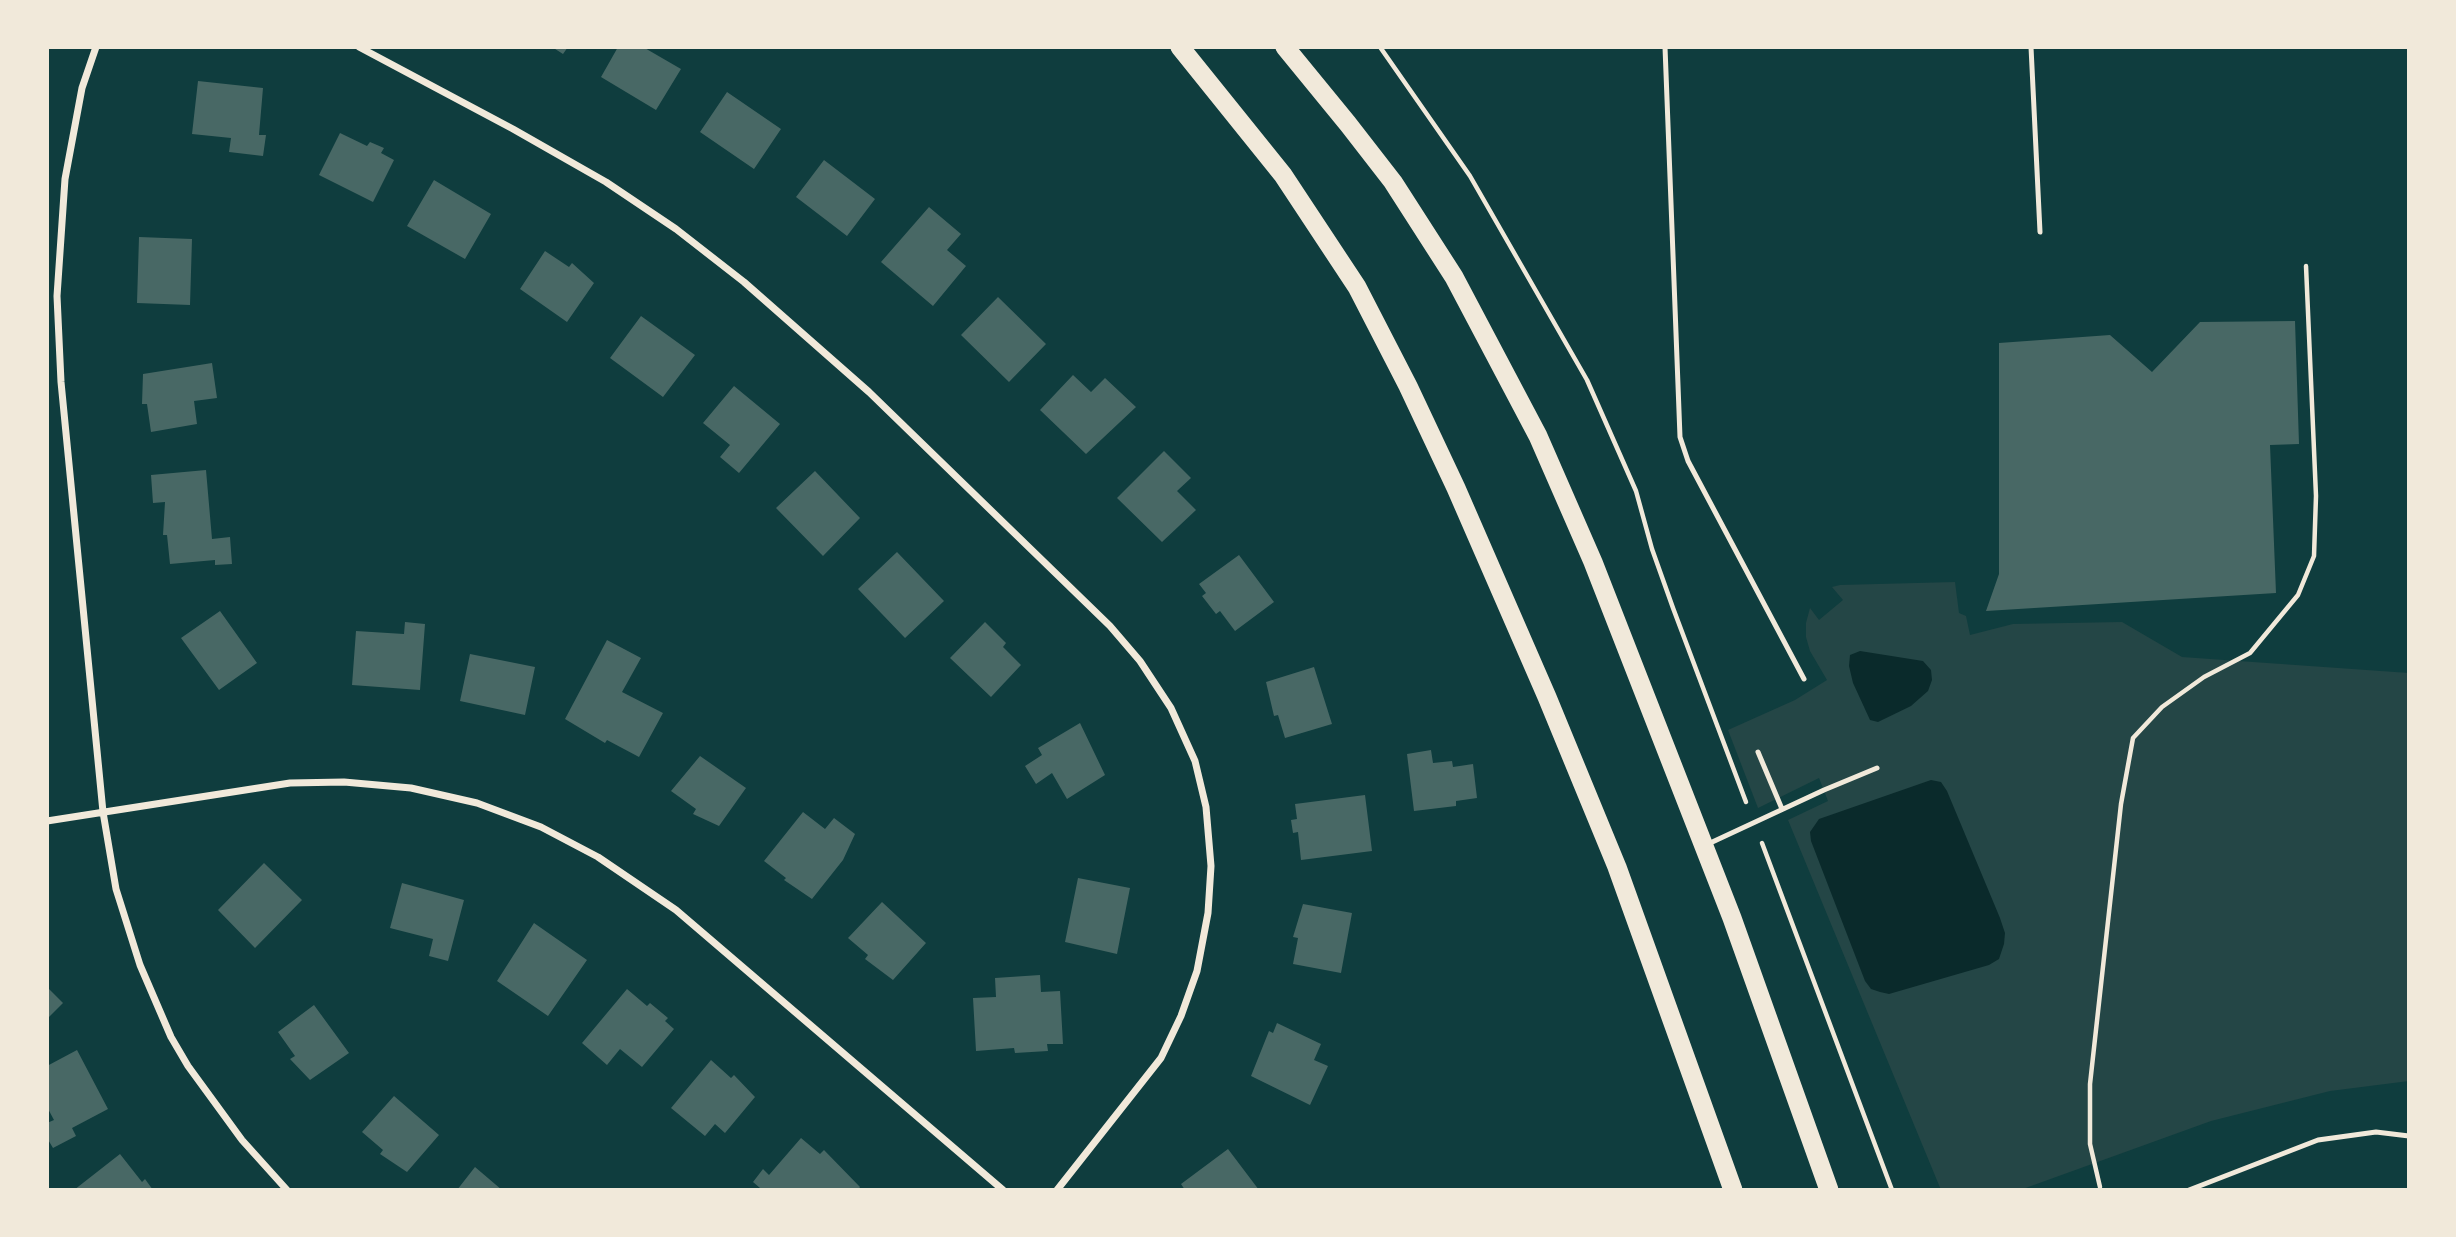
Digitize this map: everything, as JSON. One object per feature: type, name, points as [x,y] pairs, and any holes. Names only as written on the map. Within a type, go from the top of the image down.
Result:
[{"type":"highway","points":[[1180,47],[1283,175],[1357,287],[1408,386],[1456,488],[1547,697],[1617,867],[1733,1190]]},
{"type":"highway","points":[[1285,47],[1393,182],[1447,266],[1538,436],[1593,562],[1732,918],[1829,1190]]},
{"type":"street","points":[[96,47],[82,88],[65,178],[57,296],[61,382],[103,812],[117,889],[140,965],[171,1037],[188,1066],[242,1140],[287,1190]]},
{"type":"street","points":[[359,47],[606,182],[676,229],[744,282],[869,392],[1110,626],[1140,661],[1171,708],[1195,761],[1206,807],[1211,866],[1208,913],[1197,971],[1181,1016],[1161,1058],[1057,1190]]},
{"type":"street","points":[[47,296],[57,296]]},
{"type":"street","points":[[47,821],[289,783],[344,782],[411,788],[451,797],[477,803],[541,827],[598,857],[676,910],[1003,1190]]},
{"type":"lane","points":[[1665,47],[1680,437],[1688,461],[1804,679]]},
{"type":"lane","points":[[2032,47],[2040,232]]},
{"type":"lane","points":[[1758,752],[1783,809]]},
{"type":"lane","points":[[1703,846],[1877,768]]},
{"type":"lane","points":[[2189,1190],[2318,1140],[2376,1132],[2409,1136]]},
{"type":"path","points":[[1380,47],[1470,176],[1587,380],[1636,491],[1652,549],[1673,608],[1892,1190]]},
{"type":"path","points":[[2100,1187],[2090,1144],[2090,1084],[2121,804],[2133,738],[2162,707],[2204,677],[2250,653],[2298,596],[2314,556],[2316,496],[2305,266]]},
{"type":"shaded area","points":[[1955,582],[1959,613],[1966,616],[1970,635],[2013,624],[2122,622],[2182,657],[2409,673],[2409,1081],[2330,1091],[2211,1121],[2020,1190],[1941,1190],[1788,820],[1828,801],[1819,778],[1758,808],[1728,730],[1795,700],[1827,680],[1810,651],[1806,623],[1810,608],[1819,620],[1843,600],[1832,587]]},
{"type":"shaded area","points":[[1860,651],[1923,661],[1931,670],[1932,680],[1928,691],[1911,706],[1878,722],[1870,720],[1853,683],[1849,666],[1850,655]]},
{"type":"shaded area","points":[[1931,780],[1941,782],[1947,791],[2000,918],[2005,933],[2004,944],[1999,959],[1989,965],[1889,994],[1871,989],[1865,981],[1811,841],[1810,832],[1819,819]]},
{"type":"building","points":[[552,47],[568,47],[563,54]]},
{"type":"building","points":[[618,47],[643,47],[681,69],[656,110],[601,77]]},
{"type":"building","points":[[198,81],[263,88],[259,135],[266,135],[263,156],[229,152],[231,138],[192,134]]},
{"type":"building","points":[[727,92],[781,129],[754,169],[700,132]]},
{"type":"building","points":[[340,133],[367,146],[370,142],[384,148],[381,153],[394,160],[373,202],[319,175]]},
{"type":"building","points":[[824,160],[875,199],[847,236],[796,197]]},
{"type":"building","points":[[434,180],[491,214],[465,259],[407,226]]},
{"type":"building","points":[[929,207],[961,234],[947,250],[966,266],[933,306],[881,262]]},
{"type":"building","points":[[139,237],[192,239],[190,305],[137,303]]},
{"type":"building","points":[[545,251],[569,267],[572,263],[594,283],[567,322],[520,289]]},
{"type":"building","points":[[998,297],[1046,344],[1009,382],[961,335]]},
{"type":"building","points":[[641,316],[695,355],[663,397],[610,358]]},
{"type":"building","points":[[2295,321],[2299,444],[2270,445],[2276,593],[1986,611],[1999,574],[1999,343],[2110,335],[2152,372],[2200,322]]},
{"type":"building","points":[[212,363],[217,398],[194,401],[197,424],[151,432],[147,404],[142,404],[143,374]]},
{"type":"building","points":[[1073,375],[1091,392],[1105,378],[1136,407],[1086,454],[1040,410]]},
{"type":"building","points":[[734,386],[780,424],[739,473],[720,457],[730,445],[703,423]]},
{"type":"building","points":[[1164,451],[1191,478],[1177,491],[1196,510],[1162,542],[1117,498]]},
{"type":"building","points":[[206,470],[212,539],[230,537],[232,564],[215,565],[215,560],[170,564],[167,535],[163,535],[165,502],[153,503],[151,475]]},
{"type":"building","points":[[815,471],[860,518],[823,556],[776,508]]},
{"type":"building","points":[[897,552],[944,601],[905,638],[858,589]]},
{"type":"building","points":[[1239,555],[1274,602],[1235,631],[1220,611],[1216,614],[1202,596],[1206,593],[1199,584]]},
{"type":"building","points":[[220,611],[257,663],[219,690],[181,638]]},
{"type":"building","points":[[405,622],[425,624],[420,690],[352,685],[356,631],[404,634]]},
{"type":"building","points":[[985,622],[1006,643],[1003,647],[1021,665],[991,697],[950,658]]},
{"type":"building","points":[[607,640],[641,658],[622,692],[663,713],[639,757],[607,740],[605,743],[565,719]]},
{"type":"building","points":[[470,654],[535,667],[525,715],[460,701]]},
{"type":"building","points":[[1314,667],[1332,724],[1285,738],[1278,715],[1274,716],[1266,682]]},
{"type":"building","points":[[1080,723],[1105,775],[1067,799],[1052,773],[1036,784],[1025,766],[1042,755],[1038,748]]},
{"type":"building","points":[[1431,750],[1433,763],[1452,761],[1453,767],[1473,764],[1477,798],[1456,801],[1456,806],[1414,811],[1407,754]]},
{"type":"building","points":[[700,756],[746,788],[719,826],[693,814],[696,809],[671,791]]},
{"type":"building","points":[[1365,795],[1372,851],[1301,860],[1298,832],[1293,833],[1291,820],[1297,819],[1295,804]]},
{"type":"building","points":[[803,812],[825,829],[834,818],[855,834],[843,860],[812,899],[784,880],[786,878],[764,861]]},
{"type":"building","points":[[264,863],[302,900],[255,948],[218,910]]},
{"type":"building","points":[[1078,878],[1130,888],[1117,954],[1065,942]]},
{"type":"building","points":[[402,883],[464,900],[448,961],[429,956],[433,939],[390,928]]},
{"type":"building","points":[[882,902],[926,943],[893,980],[865,959],[868,955],[848,938]]},
{"type":"building","points":[[1303,904],[1352,913],[1341,973],[1293,964],[1298,938],[1293,937]]},
{"type":"building","points":[[534,923],[587,960],[548,1016],[497,981]]},
{"type":"building","points":[[1040,975],[1041,992],[1060,991],[1063,1044],[1047,1044],[1048,1051],[1015,1053],[1014,1048],[976,1051],[973,998],[996,997],[995,978]]},
{"type":"building","points":[[47,987],[63,1003],[47,1019]]},
{"type":"building","points":[[627,989],[647,1006],[650,1003],[668,1018],[665,1021],[674,1029],[642,1067],[620,1049],[607,1065],[582,1043]]},
{"type":"building","points":[[314,1005],[349,1053],[310,1080],[290,1059],[295,1056],[278,1032]]},
{"type":"building","points":[[1277,1023],[1321,1044],[1314,1060],[1328,1066],[1310,1105],[1251,1076],[1269,1031],[1273,1033]]},
{"type":"building","points":[[77,1050],[108,1109],[72,1128],[76,1136],[53,1148],[47,1138],[47,1123],[54,1120],[47,1107],[47,1066]]},
{"type":"building","points":[[711,1060],[731,1078],[734,1075],[755,1097],[725,1133],[715,1124],[705,1136],[671,1108]]},
{"type":"building","points":[[394,1096],[439,1135],[407,1172],[380,1154],[383,1150],[362,1132]]},
{"type":"building","points":[[801,1138],[820,1154],[824,1150],[860,1187],[858,1190],[759,1190],[753,1182],[763,1169],[769,1175]]},
{"type":"building","points":[[1228,1149],[1259,1190],[1185,1190],[1181,1184]]},
{"type":"building","points":[[120,1154],[142,1182],[145,1179],[153,1190],[74,1190]]},
{"type":"building","points":[[475,1167],[502,1190],[457,1190]]}]
